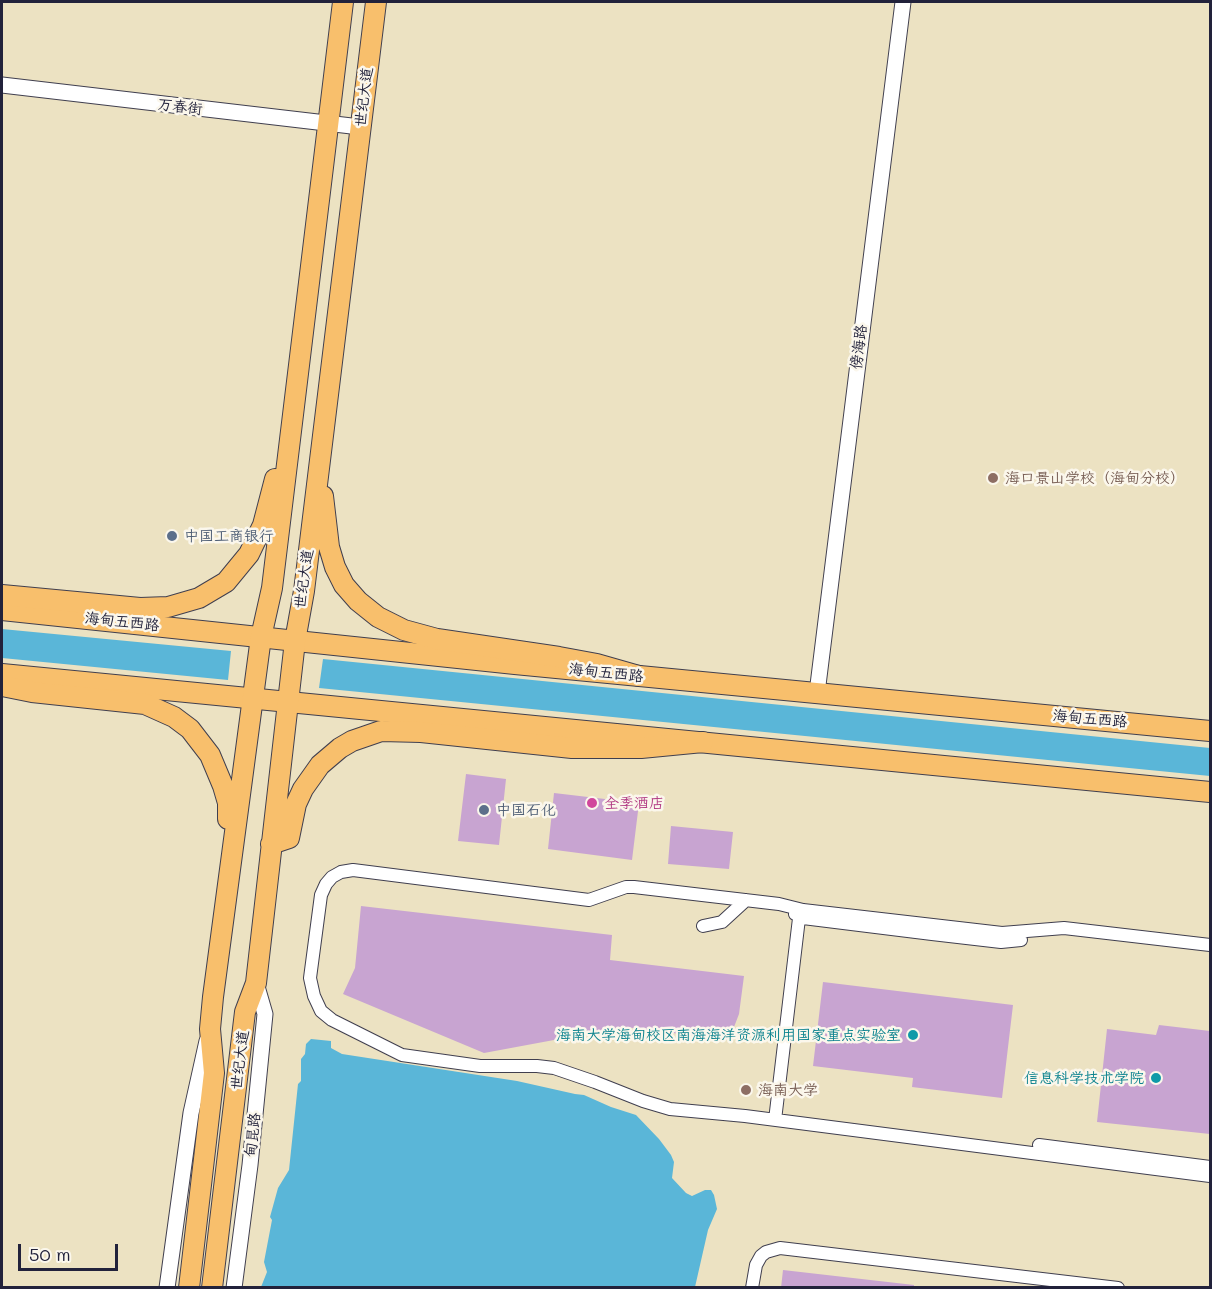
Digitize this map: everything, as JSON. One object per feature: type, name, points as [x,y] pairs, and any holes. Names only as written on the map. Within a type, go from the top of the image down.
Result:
[{"type":"main road","name":"世纪大道","points":[[189,1287],[214,1073],[210,1029],[252,698],[261,637],[272,588],[343,2]]},
{"type":"main road","name":"世纪大道","points":[[212,1287],[245,1012],[256,984],[295,641],[304,591],[376,2]]},
{"type":"main road","points":[[2,595],[149,608],[185,603],[210,593],[232,576],[252,550],[265,517],[279,461],[290,438]]},
{"type":"main road","points":[[320,450],[325,465],[322,492],[324,515],[335,567],[344,585],[358,601],[378,617],[404,630],[437,639],[578,660],[639,676]]},
{"type":"main road","name":"海甸五西路","points":[[2,610],[639,676],[1210,731]]},
{"type":"main road","points":[[2,674],[1210,792]]},
{"type":"main road","points":[[2,686],[32,692],[145,704],[174,717],[190,729],[210,755],[224,786],[228,803],[228,818],[235,831]]},
{"type":"main road","points":[[272,844],[289,838],[296,804],[303,789],[320,765],[346,745],[365,735],[381,731],[421,732],[572,748],[641,748],[703,742]]},
{"type":"street","name":"傍海路","points":[[813,693],[896,2]]},
{"type":"street","name":"傍海路","points":[[813,693],[903,2]]},
{"type":"street","name":"万春街","points":[[2,85],[328,128]]},
{"type":"street","name":"万春街","points":[[2,92],[359,131]]},
{"type":"street","points":[[1210,945],[1064,928],[1002,933],[789,912],[743,903],[633,893],[626,893],[601,904],[589,905],[351,877],[336,883],[328,897],[317,978],[320,995],[326,1006],[336,1014],[404,1049],[482,1061],[552,1062],[665,1102],[777,1118],[984,1138],[1210,1167]]},
{"type":"street","points":[[703,926],[722,922],[743,903]]},
{"type":"street","points":[[803,913],[1001,942],[1062,937],[1210,952]]},
{"type":"street","points":[[777,1118],[803,913]]},
{"type":"street","name":"甸昆路","points":[[234,1287],[250,1165],[265,1014],[256,984]]},
{"type":"street","points":[[166,1287],[191,1113],[210,1029]]},
{"type":"street","points":[[777,1118],[826,1128],[1210,1176]]},
{"type":"street","points":[[752,1287],[756,1265],[761,1256],[780,1248],[1118,1287]]},
{"type":"street","points":[[757,1287],[764,1260],[779,1253],[1070,1287]]},
{"type":"water","points":[[2,629],[231,651],[228,680],[2,658]]},
{"type":"water","points":[[323,659],[1210,748],[1210,776],[319,688]]},
{"type":"water","points":[[311,1039],[331,1041],[331,1048],[342,1054],[517,1081],[584,1095],[636,1115],[671,1155],[674,1162],[672,1178],[686,1193],[692,1196],[705,1190],[711,1190],[714,1195],[717,1209],[708,1230],[695,1287],[261,1287],[267,1272],[264,1262],[272,1220],[270,1217],[278,1188],[289,1170],[298,1084],[301,1081],[301,1059],[305,1054],[306,1044]]},
{"type":"building","points":[[466,774],[506,779],[499,845],[458,841]]},
{"type":"building","points":[[554,793],[639,803],[632,860],[548,849]]},
{"type":"building","points":[[671,826],[733,832],[729,869],[668,864]]},
{"type":"building","points":[[361,906],[612,935],[610,960],[744,976],[739,1014],[729,1040],[624,1027],[484,1053],[343,994],[355,968]]},
{"type":"building","name":"海南大学海甸校区南海海洋资源利用国家重点实验室","points":[[823,982],[1013,1005],[1002,1098],[912,1087],[913,1078],[813,1066]]},
{"type":"building","name":"信息科学技术学院","points":[[1159,1025],[1210,1031],[1210,1134],[1097,1122],[1107,1029],[1156,1035]]},
{"type":"building","points":[[783,1270],[914,1285],[914,1288],[781,1288]]},
{"type":"place","name":"海口景山学校（海甸分校）","points":[[993,478]]},
{"type":"place","name":"中国工商银行","points":[[172,536]]},
{"type":"place","name":"全季酒店","points":[[592,803]]},
{"type":"place","name":"中国石化","points":[[484,810]]},
{"type":"place","name":"海南大学海甸校区南海海洋资源利用国家重点实验室","points":[[913,1035]]},
{"type":"place","name":"信息科学技术学院","points":[[1156,1078]]},
{"type":"place","name":"海南大学","points":[[746,1090]]}]
